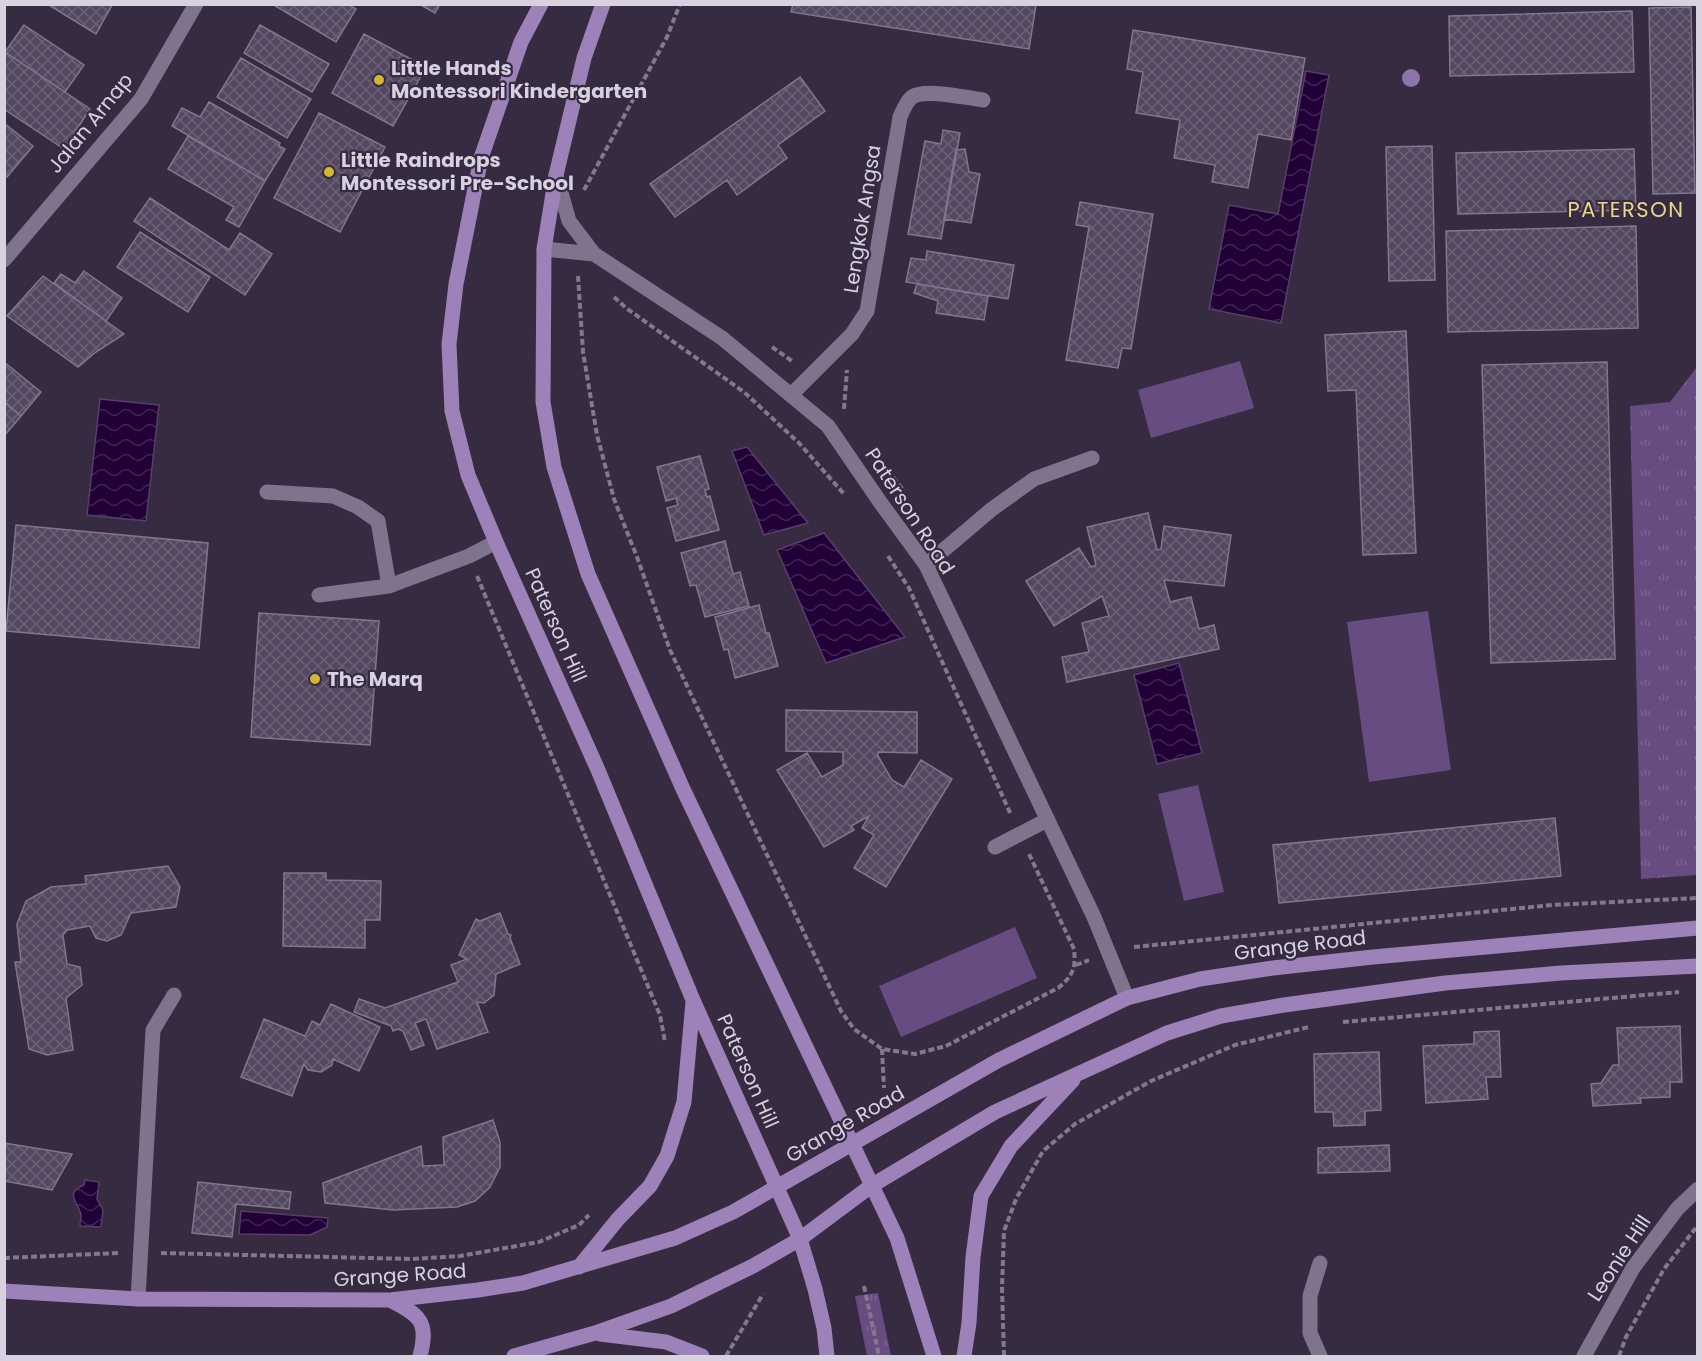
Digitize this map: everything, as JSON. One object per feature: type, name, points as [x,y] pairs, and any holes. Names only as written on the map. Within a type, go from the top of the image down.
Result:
[{"type":"main road","name":"Paterson Hill","points":[[541,4],[521,42],[481,158],[456,284],[449,344],[452,411],[468,475],[496,542],[597,770],[693,1000],[800,1239],[815,1290],[824,1329],[827,1356]]},
{"type":"main road","points":[[603,4],[584,58],[556,175],[544,249],[543,402],[554,467],[588,574],[682,789],[897,1238],[934,1356]]},
{"type":"main road","name":"Grange Road","points":[[4,1291],[138,1299],[390,1300],[524,1283],[675,1238],[733,1212],[999,1060],[1127,998],[1200,979],[1273,968],[1698,928]]},
{"type":"main road","points":[[513,1356],[595,1334],[671,1306],[753,1266],[800,1239],[871,1186],[995,1112],[1167,1033],[1221,1016],[1274,1006],[1444,983],[1561,973],[1698,966]]},
{"type":"main road","points":[[579,1267],[618,1219],[650,1186],[667,1156],[684,1102],[693,1000]]},
{"type":"main road","points":[[964,1356],[981,1196],[1011,1146],[1079,1073]]},
{"type":"main road","points":[[390,1300],[414,1312],[423,1327],[424,1341],[420,1356]]},
{"type":"main road","points":[[595,1334],[666,1342],[702,1356]]},
{"type":"street","name":"Jalan Arnap","points":[[4,260],[141,99],[196,4]]},
{"type":"street","name":"Lengkok Angsa","points":[[791,394],[852,334],[867,311],[900,117],[904,106],[914,96],[927,93],[983,100]]},
{"type":"street","points":[[556,175],[569,221],[594,254]]},
{"type":"street","name":"Paterson Road","points":[[544,249],[594,254],[722,338],[828,426],[926,565],[1094,917],[1127,998]]},
{"type":"street","points":[[926,565],[992,509],[1034,478],[1092,458]]},
{"type":"street","points":[[267,492],[333,496],[358,507],[378,522],[389,586]]},
{"type":"street","points":[[319,595],[389,586],[469,556],[496,542]]},
{"type":"street","points":[[995,847],[1047,820]]},
{"type":"street","points":[[138,1299],[153,1030],[174,995]]},
{"type":"street","name":"Leonie Hill","points":[[1584,1356],[1633,1268],[1677,1209],[1698,1189]]},
{"type":"street","points":[[1320,1263],[1310,1296],[1310,1333],[1320,1356]]},
{"type":"path","points":[[569,221],[667,37],[680,4]]},
{"type":"path","points":[[565,251],[578,265],[583,352],[597,435],[614,499],[670,650],[841,1011],[855,1029],[882,1049],[915,1054],[946,1046],[1058,988],[1076,964],[1074,949],[909,588],[883,548]]},
{"type":"path","points":[[610,294],[626,308],[744,392],[799,443],[849,500]]},
{"type":"path","points":[[469,556],[660,1015],[666,1047]]},
{"type":"path","points":[[1134,947],[1552,905],[1698,898]]},
{"type":"path","points":[[1340,1023],[1686,992]]},
{"type":"path","points":[[1004,1356],[1002,1288],[1004,1231],[1016,1199],[1043,1151],[1075,1124],[1151,1081],[1235,1045],[1316,1025]]},
{"type":"path","points":[[882,1049],[884,1088]]},
{"type":"path","points":[[4,1258],[141,1252],[412,1259],[460,1256],[539,1242],[579,1225],[596,1209]]},
{"type":"path","points":[[1618,1356],[1626,1337],[1664,1269],[1698,1225]]},
{"type":"path","points":[[864,1286],[879,1356]]},
{"type":"path","points":[[726,1356],[763,1294]]},
{"type":"green space","points":[[1240,361],[1254,408],[1151,438],[1138,390]]},
{"type":"green space","points":[[1697,367],[1697,875],[1641,879],[1630,406],[1670,402]]},
{"type":"green space","points":[[1428,611],[1451,770],[1369,782],[1347,622]]},
{"type":"green space","points":[[1198,785],[1224,892],[1184,901],[1158,794]]},
{"type":"green space","points":[[1015,927],[1037,978],[901,1037],[879,986]]},
{"type":"green space","points":[[878,1293],[891,1356],[867,1356],[855,1296]]},
{"type":"water","points":[[1306,71],[1329,75],[1281,323],[1209,309],[1229,205],[1278,214]]},
{"type":"water","points":[[100,399],[159,405],[146,521],[87,515]]},
{"type":"water","points":[[747,447],[808,523],[764,535],[732,451]]},
{"type":"water","points":[[824,533],[905,637],[826,663],[777,550]]},
{"type":"water","points":[[1179,663],[1202,753],[1157,764],[1134,675]]},
{"type":"water","points":[[85,1180],[99,1182],[97,1199],[103,1210],[101,1227],[80,1226],[81,1215],[73,1195],[78,1188],[84,1185]]},
{"type":"water","points":[[241,1211],[328,1218],[327,1227],[310,1235],[239,1234]]},
{"type":"building","points":[[47,4],[112,4],[112,5],[96,34]]},
{"type":"building","points":[[272,4],[348,4],[356,9],[336,42]]},
{"type":"building","points":[[419,4],[440,4],[435,13]]},
{"type":"building","points":[[793,4],[1036,5],[1029,49],[791,12]]},
{"type":"building","points":[[1691,7],[1695,193],[1653,194],[1649,8]]},
{"type":"building","points":[[1632,11],[1634,72],[1450,76],[1449,16]]},
{"type":"building","points":[[24,25],[84,65],[65,92],[5,52]]},
{"type":"building","points":[[260,25],[329,64],[312,92],[244,53]]},
{"type":"building","points":[[1133,30],[1305,58],[1291,140],[1258,134],[1248,188],[1212,182],[1215,165],[1174,158],[1180,120],[1136,113],[1143,72],[1127,69]]},
{"type":"building","name":"Little Hands Montessori Kindergarten","points":[[364,34],[426,67],[393,126],[332,93]]},
{"type":"building","points":[[5,52],[90,109],[64,149],[4,109]]},
{"type":"building","points":[[241,58],[311,99],[287,138],[217,97]]},
{"type":"building","points":[[800,77],[825,111],[778,145],[787,158],[737,195],[727,180],[675,217],[650,184]]},
{"type":"building","points":[[209,102],[280,143],[279,146],[285,149],[265,181],[172,126],[182,108],[200,117]]},
{"type":"building","name":"Little Raindrops Montessori Pre-School","points":[[319,113],[385,147],[340,232],[274,198]]},
{"type":"building","points":[[4,123],[33,146],[7,177],[4,175]]},
{"type":"building","points":[[943,130],[960,133],[941,239],[908,234],[925,141],[941,144]]},
{"type":"building","points":[[188,136],[265,181],[239,227],[226,220],[234,207],[168,169]]},
{"type":"building","points":[[1432,146],[1435,280],[1389,281],[1386,147]]},
{"type":"building","points":[[965,149],[969,172],[980,174],[971,223],[944,219],[956,150]]},
{"type":"building","points":[[1634,149],[1636,210],[1458,214],[1456,153]]},
{"type":"building","points":[[150,198],[229,250],[240,233],[272,254],[245,295],[134,221]]},
{"type":"building","points":[[1080,202],[1153,214],[1131,349],[1122,348],[1118,368],[1066,360],[1089,227],[1076,225]]},
{"type":"building","points":[[1636,226],[1638,328],[1448,332],[1446,231]]},
{"type":"building","points":[[140,232],[210,277],[188,312],[117,267]]},
{"type":"building","points":[[927,251],[1014,265],[1008,299],[906,282],[911,258],[926,260]]},
{"type":"building","points":[[84,271],[122,298],[106,321],[54,283],[61,274],[75,283]]},
{"type":"building","points":[[43,276],[124,334],[78,367],[7,316]]},
{"type":"building","points":[[917,284],[988,296],[984,320],[936,313],[938,301],[914,293]]},
{"type":"building","points":[[1406,331],[1416,553],[1363,555],[1356,390],[1328,391],[1325,335]]},
{"type":"building","points":[[4,362],[41,392],[21,416],[4,402]]},
{"type":"building","points":[[1607,362],[1615,659],[1491,663],[1482,365]]},
{"type":"building","points":[[4,402],[21,416],[4,436]]},
{"type":"building","points":[[700,456],[709,489],[705,490],[707,497],[710,496],[719,530],[676,541],[667,508],[678,505],[676,498],[666,501],[657,467]]},
{"type":"building","points":[[1148,513],[1157,550],[1161,549],[1164,526],[1231,535],[1224,586],[1164,580],[1170,602],[1191,597],[1199,629],[1214,625],[1219,649],[1067,682],[1062,657],[1089,652],[1082,623],[1109,616],[1102,596],[1054,626],[1026,581],[1079,548],[1091,567],[1096,565],[1087,527]]},
{"type":"building","points":[[16,525],[208,543],[199,648],[6,631]]},
{"type":"building","points":[[725,541],[733,574],[740,572],[749,606],[705,617],[696,585],[690,586],[681,553]]},
{"type":"building","points":[[759,605],[778,666],[735,678],[728,649],[724,650],[715,617]]},
{"type":"building","name":"The Marq","points":[[259,613],[379,621],[370,745],[251,737]]},
{"type":"building","points":[[786,710],[917,712],[917,753],[878,752],[878,756],[892,780],[904,787],[921,760],[952,779],[886,887],[854,868],[874,835],[862,828],[869,816],[851,826],[854,830],[824,847],[777,770],[807,753],[822,777],[843,765],[843,752],[786,751]]},
{"type":"building","points":[[1555,818],[1561,876],[1279,903],[1273,845]]},
{"type":"building","points":[[168,866],[180,887],[176,907],[131,913],[121,935],[107,941],[96,938],[90,926],[67,930],[63,935],[67,964],[80,967],[82,985],[66,998],[73,1050],[47,1055],[29,1049],[15,962],[21,962],[17,924],[26,901],[51,887],[86,884],[85,876]]},
{"type":"building","points":[[284,873],[326,873],[326,880],[381,881],[380,920],[365,920],[365,948],[283,946]]},
{"type":"building","points":[[500,913],[508,934],[511,935],[510,938],[520,964],[496,974],[494,995],[484,1003],[477,1002],[488,1032],[437,1049],[426,1019],[415,1023],[424,1045],[411,1050],[403,1031],[398,1029],[393,1031],[391,1026],[354,1012],[359,999],[385,1008],[458,982],[451,965],[467,959],[459,955],[476,919],[480,921]]},
{"type":"building","points":[[331,1004],[380,1027],[359,1071],[333,1059],[332,1065],[321,1072],[308,1070],[304,1064],[292,1096],[241,1077],[264,1019],[305,1036],[312,1021],[320,1025]]},
{"type":"building","points":[[1680,1026],[1682,1082],[1670,1082],[1670,1097],[1640,1098],[1641,1103],[1593,1106],[1591,1084],[1601,1083],[1613,1065],[1619,1065],[1617,1028]]},
{"type":"building","points":[[1499,1031],[1501,1077],[1486,1077],[1488,1099],[1426,1103],[1423,1046],[1474,1044],[1474,1032]]},
{"type":"building","points":[[1379,1052],[1381,1110],[1365,1111],[1365,1125],[1334,1126],[1333,1112],[1315,1112],[1314,1054]]},
{"type":"building","points":[[493,1120],[500,1142],[500,1167],[490,1187],[475,1201],[457,1207],[393,1210],[325,1203],[323,1183],[421,1146],[423,1166],[444,1165],[443,1137]]},
{"type":"building","points":[[4,1143],[72,1154],[52,1190],[4,1181]]},
{"type":"building","points":[[1389,1145],[1390,1171],[1318,1173],[1318,1148]]},
{"type":"building","points":[[198,1182],[291,1192],[289,1209],[236,1204],[232,1237],[192,1233]]},
{"type":"place","name":"Little Hands Montessori Kindergarten","points":[[379,80]]},
{"type":"place","name":"Little Raindrops Montessori Pre-School","points":[[329,172]]},
{"type":"place","name":"The Marq","points":[[315,679]]},
{"type":"district","name":"PATERSON","points":[[1626,210]]}]
